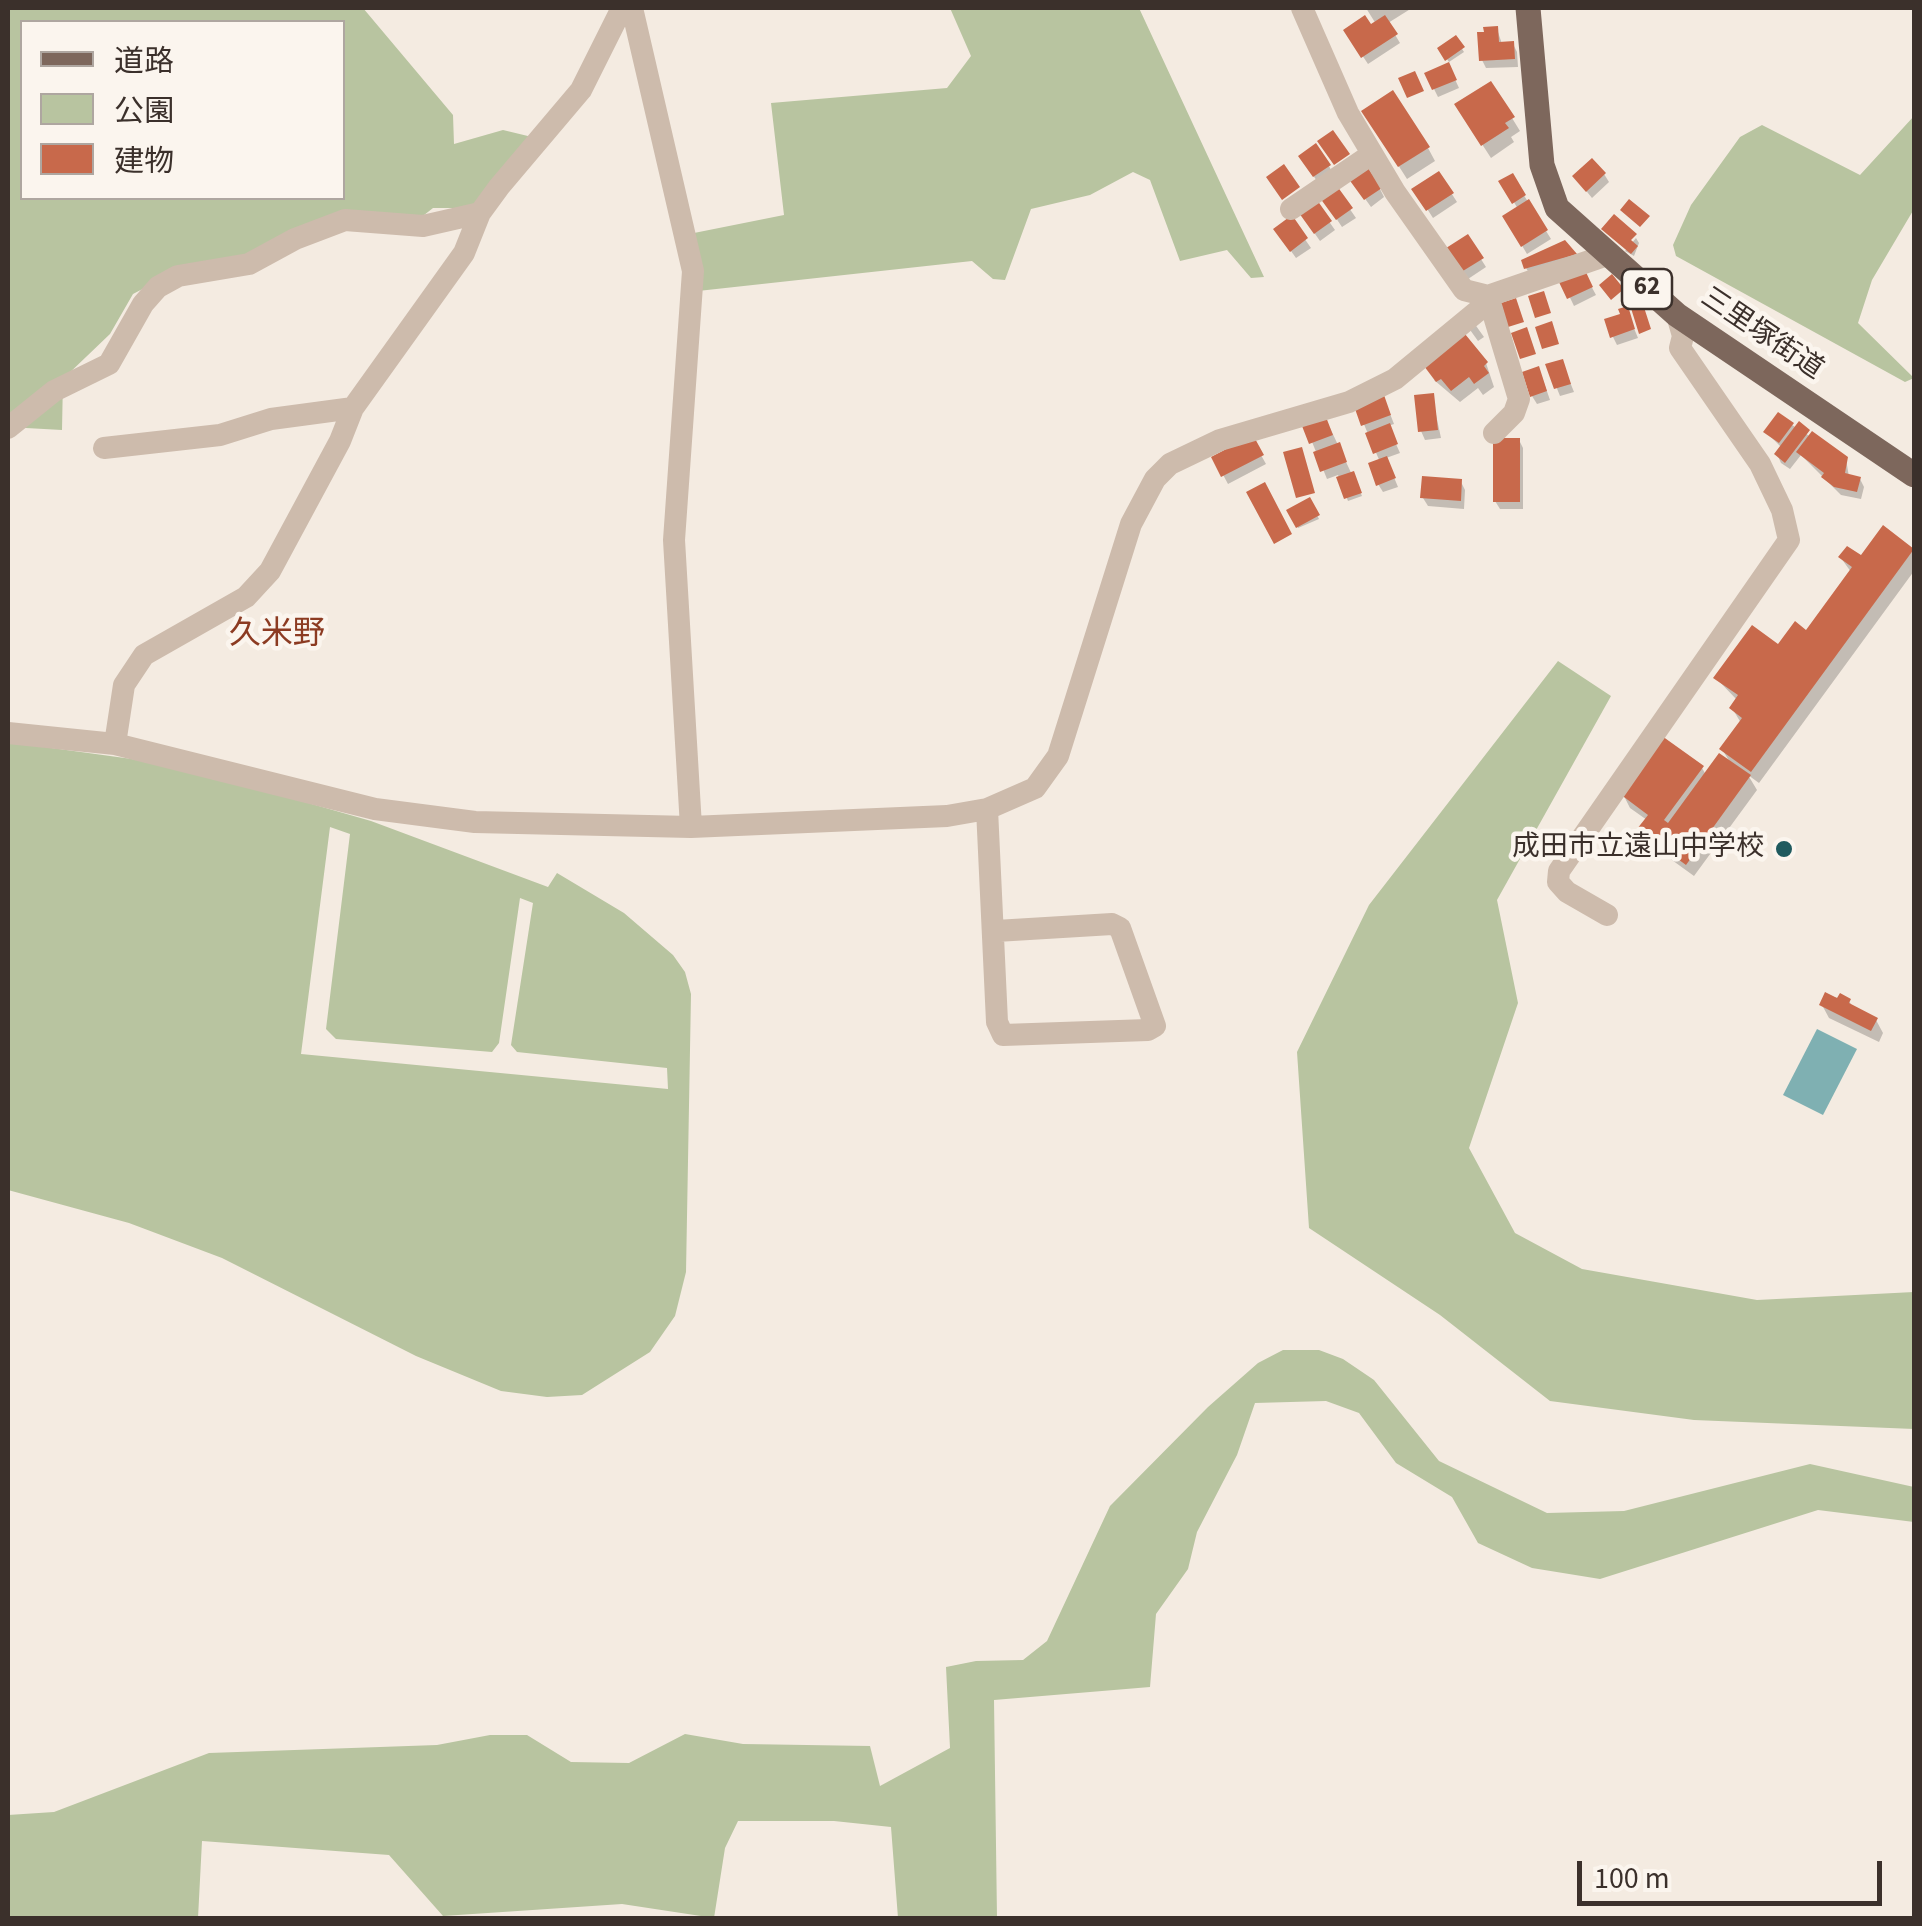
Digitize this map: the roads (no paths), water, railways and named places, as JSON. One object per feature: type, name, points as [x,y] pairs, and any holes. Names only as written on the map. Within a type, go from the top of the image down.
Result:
[{"type":"main road","name":"三里塚街道","points":[[1528,8],[1539,142],[1548,188],[1574,227],[1677,315],[1914,476]]},
{"type":"street","points":[[115,744],[124,686],[144,654],[246,596],[270,571],[340,441],[353,408],[464,253],[480,213],[580,90],[622,8]]},
{"type":"street","points":[[632,8],[693,271],[674,540],[690,827]]},
{"type":"street","points":[[1302,8],[1348,113],[1372,154],[1456,282],[1470,294],[1488,296],[1608,255]]},
{"type":"street","points":[[1291,208],[1372,154]]},
{"type":"street","points":[[8,428],[54,390],[109,364],[143,304],[158,287],[178,276],[249,264],[295,239],[345,220],[363,218],[423,226],[480,213]]},
{"type":"street","points":[[1488,296],[1519,399],[1514,412],[1494,432]]},
{"type":"street","points":[[8,733],[115,744],[375,809],[427,817],[690,827],[947,816],[986,808],[1035,788],[1058,756],[1131,524],[1155,479],[1170,464],[1220,440],[1349,402],[1395,379],[1480,309],[1488,296]]},
{"type":"street","points":[[1607,916],[1567,892],[1558,882],[1559,872],[1789,540],[1782,510],[1760,464],[1680,348],[1683,336],[1677,315]]},
{"type":"street","points":[[104,448],[220,435],[271,419],[353,408]]},
{"type":"street","points":[[986,808],[996,931],[997,1022],[1004,1034],[1148,1030],[1155,1026],[1120,928],[1112,924],[996,931]]},
{"type":"water","points":[[1817,1029],[1857,1049],[1823,1115],[1783,1095]]},
{"type":"place","name":"成田市立遠山中学校","points":[[1784,849]]},
{"type":"district","name":"久米野","points":[[277,636]]}]
